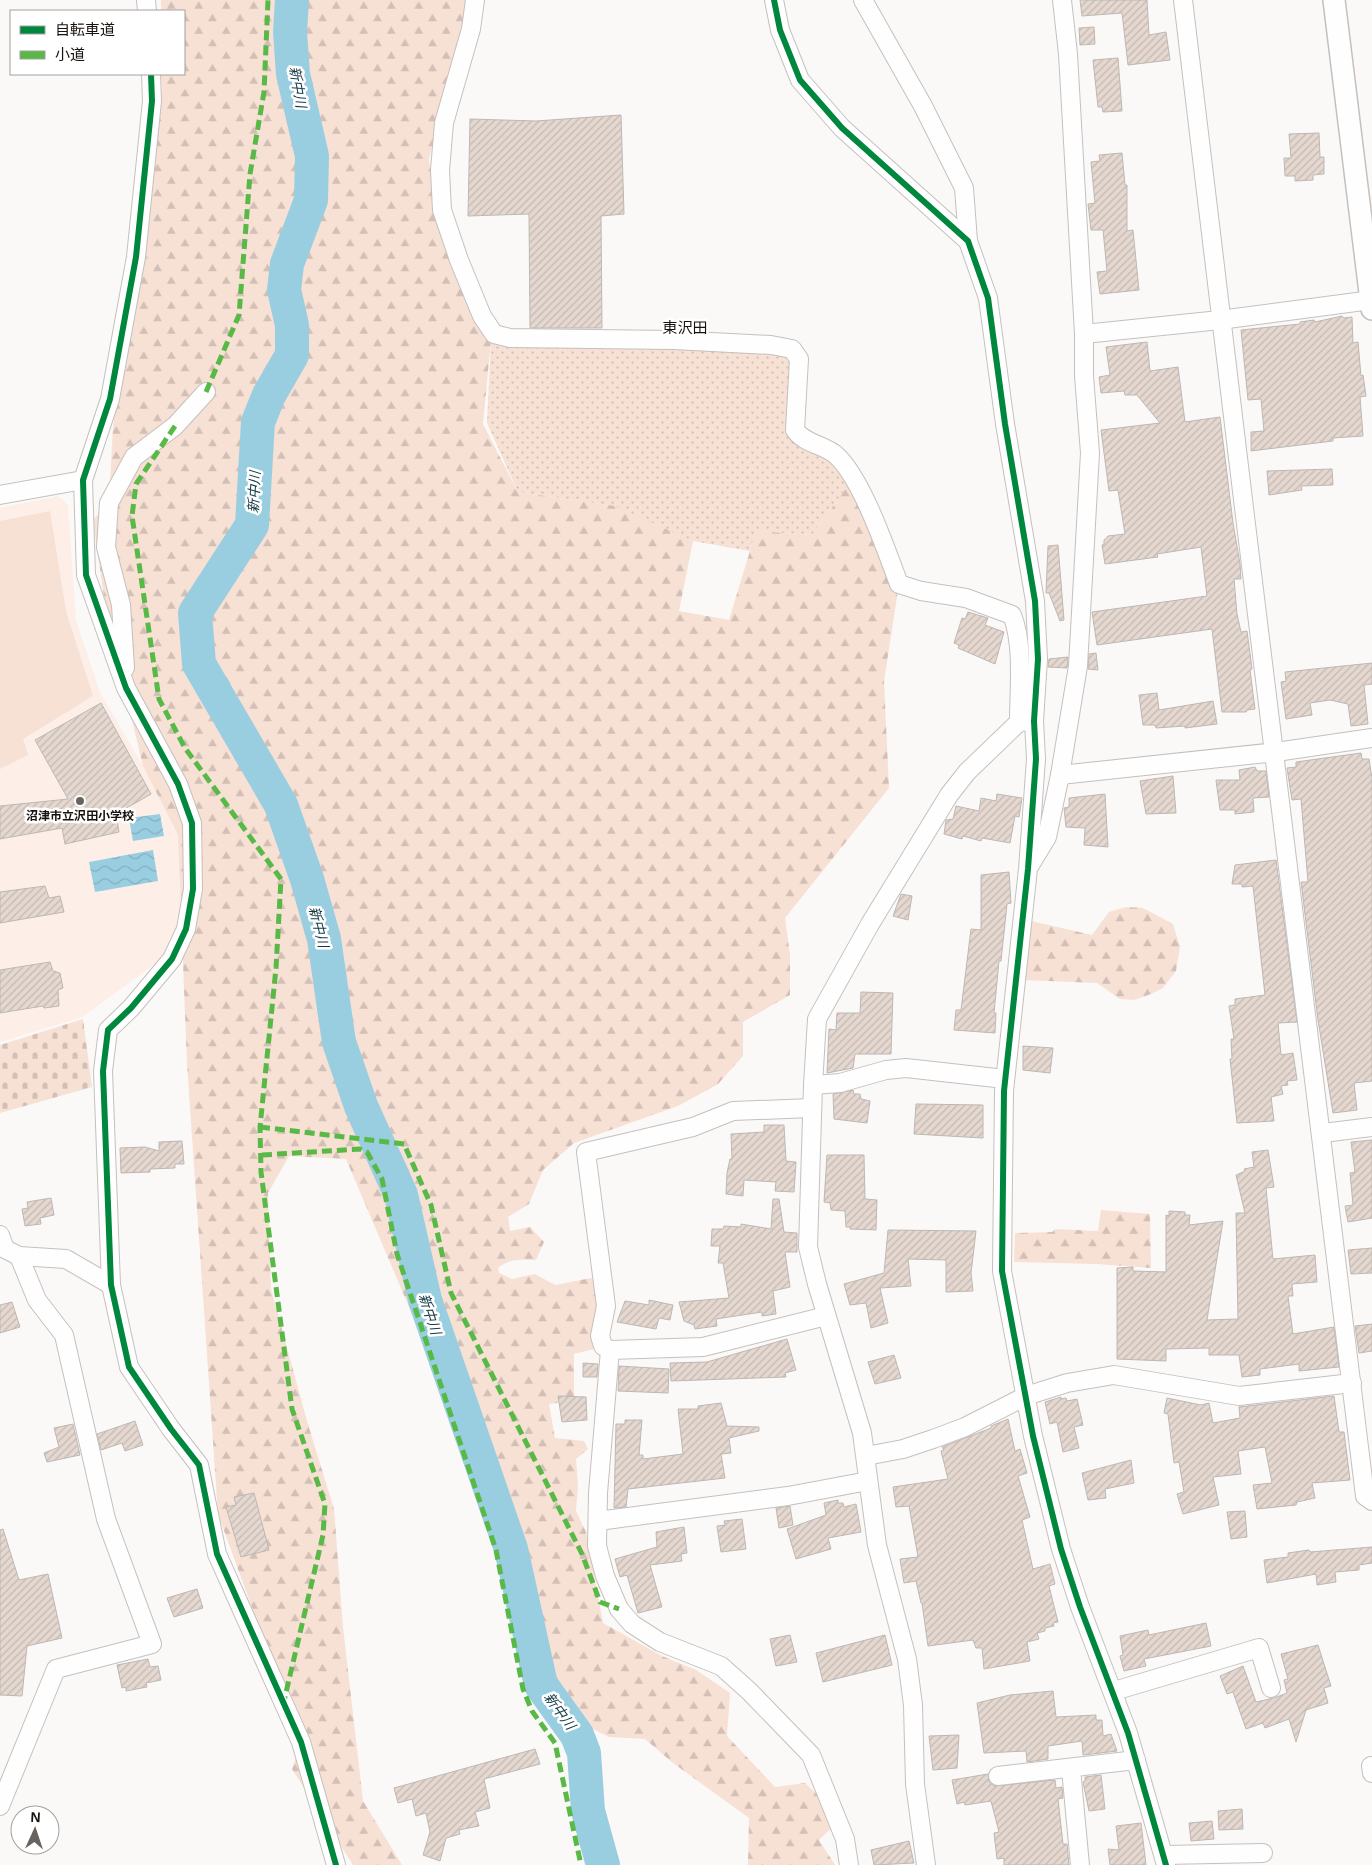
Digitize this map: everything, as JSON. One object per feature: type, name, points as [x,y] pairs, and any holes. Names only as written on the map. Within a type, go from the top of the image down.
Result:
[{"type":"street","points":[[475,0],[471,29],[444,123],[440,170],[442,210],[458,260],[482,316],[494,334],[510,338],[674,340],[772,345],[792,349],[799,360],[795,430],[803,438],[836,454],[848,468],[876,527],[899,584],[914,590],[966,598],[1012,615],[1016,624],[1026,721],[1036,759],[1028,869],[1005,1079],[1002,1271],[1033,1436],[1061,1549],[1080,1607],[1114,1691],[1165,1860],[1263,1853]]},
{"type":"street","points":[[774,0],[780,30],[800,80],[842,128],[968,241]]},
{"type":"street","points":[[863,0],[923,106],[964,188],[968,241],[988,298],[1005,424],[1035,602],[1038,659],[1026,721],[967,772],[949,795],[870,924],[817,1019],[808,1247],[826,1316],[862,1433],[877,1545],[907,1659],[913,1705],[915,1784],[926,1865]]},
{"type":"street","points":[[1028,869],[1047,837],[1060,774],[1078,666],[1090,453],[1084,376],[1084,334],[1068,54],[1062,0]]},
{"type":"street","points":[[1183,0],[1220,320],[1323,1133],[1365,1496],[1372,1501]]},
{"type":"street","points":[[1084,334],[1372,303],[1334,0]]},
{"type":"street","points":[[151,75],[152,101],[136,257],[110,399],[83,480],[86,575],[126,688],[178,784],[192,823],[193,890],[186,929],[172,958],[131,1008],[108,1030],[103,1071],[111,1285],[129,1367],[199,1465],[217,1554],[302,1742],[336,1865]]},
{"type":"street","points":[[126,688],[121,605],[106,547],[109,503],[134,457],[175,426],[206,392]]},
{"type":"street","points":[[0,495],[83,480]]},
{"type":"street","points":[[1060,774],[1276,752],[1372,738]]},
{"type":"street","points":[[813,1085],[840,1083],[886,1070],[906,1068],[1005,1079]]},
{"type":"street","points":[[812,1108],[733,1111],[693,1127],[586,1152],[606,1306],[600,1336],[603,1346],[610,1350],[703,1346],[826,1316]]},
{"type":"street","points":[[1323,1133],[1372,1127]]},
{"type":"street","points":[[0,1235],[5,1249],[20,1256],[66,1259],[111,1285]]},
{"type":"street","points":[[0,1806],[56,1669],[152,1644],[106,1519],[64,1336],[37,1300],[20,1256]]},
{"type":"street","points":[[610,1350],[598,1493],[597,1546],[604,1576],[619,1609],[632,1624],[660,1642],[721,1666],[749,1691],[811,1754],[845,1839],[849,1865]]},
{"type":"street","points":[[866,1456],[903,1449],[965,1427],[1026,1396],[1067,1383],[1114,1375],[1239,1396],[1352,1383]]},
{"type":"street","points":[[598,1521],[788,1496],[868,1481]]},
{"type":"street","points":[[1114,1691],[1259,1648],[1271,1688]]},
{"type":"street","points":[[998,1776],[1136,1760]]},
{"type":"street","points":[[1372,1766],[1372,1773]]},
{"type":"street","points":[[1071,1769],[1080,1865]]},
{"type":"shaded area","name":"沼津市立沢田小学校","points":[[58,496],[68,505],[76,620],[100,692],[143,766],[180,838],[180,941],[157,962],[83,1017],[0,1042],[0,508]]},
{"type":"green space","points":[[161,0],[475,0],[455,57],[429,159],[434,206],[491,340],[483,424],[518,492],[615,506],[693,541],[679,611],[729,620],[756,531],[812,535],[853,479],[899,584],[884,681],[889,788],[785,918],[790,955],[790,995],[743,1022],[743,1056],[718,1084],[678,1106],[574,1143],[543,1170],[529,1204],[508,1217],[510,1231],[530,1227],[544,1242],[536,1260],[511,1261],[498,1268],[499,1273],[512,1279],[535,1274],[555,1285],[591,1278],[606,1286],[594,1333],[594,1349],[574,1354],[574,1401],[549,1404],[555,1438],[584,1441],[588,1449],[576,1459],[578,1486],[576,1511],[586,1532],[603,1623],[662,1656],[696,1670],[730,1693],[727,1736],[775,1787],[805,1783],[821,1798],[830,1829],[819,1840],[835,1865],[748,1865],[749,1818],[673,1763],[645,1739],[609,1737],[565,1715],[539,1692],[518,1640],[466,1441],[346,1159],[289,1156],[268,1193],[271,1289],[307,1421],[334,1509],[343,1627],[363,1801],[402,1865],[353,1865],[292,1769],[301,1742],[218,1514],[187,1064],[178,835],[143,766],[106,611],[93,520],[109,503],[113,427],[162,88],[161,75],[185,75],[185,10],[161,10]]},
{"type":"green space","points":[[491,340],[792,349],[801,428],[853,479],[812,535],[756,531],[750,551],[693,541],[608,505],[518,492],[487,423]]},
{"type":"green space","points":[[50,511],[66,611],[93,696],[23,739],[28,755],[0,769],[0,521]]},
{"type":"green space","points":[[1126,907],[1143,908],[1173,924],[1180,947],[1176,971],[1163,988],[1134,1000],[1120,999],[1097,983],[1023,980],[1031,921],[1092,935],[1109,912]]},
{"type":"green space","points":[[83,1019],[92,1087],[0,1113],[0,1045]]},
{"type":"green space","points":[[1101,1210],[1150,1214],[1151,1268],[1097,1264],[1014,1262],[1015,1233],[1052,1232],[1055,1229],[1098,1231]]},
{"type":"water","points":[[160,814],[164,836],[133,841],[129,818]]},
{"type":"water","points":[[153,850],[158,881],[95,892],[89,862]]},
{"type":"building","points":[[1080,0],[1147,0],[1149,35],[1166,32],[1170,60],[1128,65],[1122,13],[1082,16]]},
{"type":"building","points":[[1094,27],[1095,44],[1080,45],[1079,28]]},
{"type":"building","points":[[1118,58],[1122,111],[1103,112],[1102,107],[1098,107],[1093,60]]},
{"type":"building","points":[[621,115],[624,214],[601,216],[602,328],[530,328],[529,214],[468,216],[470,119],[536,121]]},
{"type":"building","points":[[1319,133],[1320,157],[1324,157],[1324,174],[1313,175],[1313,180],[1295,181],[1295,176],[1285,176],[1284,158],[1291,158],[1289,134]]},
{"type":"building","points":[[1122,153],[1125,185],[1127,185],[1127,231],[1133,230],[1139,290],[1100,294],[1097,272],[1107,271],[1103,230],[1091,230],[1088,204],[1095,203],[1091,162],[1100,161],[1099,155]]},
{"type":"building","points":[[1342,316],[1344,318],[1352,317],[1353,343],[1358,342],[1361,376],[1363,375],[1366,396],[1360,397],[1363,436],[1333,438],[1333,441],[1251,451],[1251,432],[1264,431],[1261,399],[1248,400],[1241,330],[1300,324],[1300,322],[1314,320],[1315,322]]},
{"type":"building","points":[[1147,342],[1150,371],[1178,367],[1185,422],[1220,417],[1240,564],[1241,579],[1234,579],[1237,614],[1241,632],[1247,631],[1252,669],[1250,670],[1255,709],[1247,710],[1246,712],[1222,712],[1212,629],[1097,645],[1092,612],[1207,596],[1201,547],[1157,554],[1158,557],[1105,564],[1102,545],[1104,540],[1108,536],[1125,534],[1118,490],[1109,491],[1101,430],[1160,423],[1137,395],[1125,395],[1124,391],[1101,393],[1099,377],[1110,375],[1106,347]]},
{"type":"building","points":[[1332,469],[1333,485],[1301,486],[1302,490],[1269,495],[1267,471]]},
{"type":"building","points":[[1058,545],[1064,620],[1060,621],[1049,593],[1046,593],[1048,546]]},
{"type":"building","points":[[968,612],[988,618],[985,625],[1004,632],[995,664],[958,648],[959,645],[954,643],[962,618],[965,619]]},
{"type":"building","points":[[1096,653],[1098,670],[1088,669],[1089,654]]},
{"type":"building","points":[[1068,657],[1067,668],[1048,667],[1049,659]]},
{"type":"building","points":[[1372,663],[1372,684],[1364,685],[1368,724],[1351,726],[1348,704],[1330,700],[1310,703],[1312,715],[1286,719],[1281,682],[1286,681],[1285,672]]},
{"type":"building","points":[[1157,693],[1159,710],[1213,701],[1217,724],[1185,728],[1185,726],[1156,728],[1155,725],[1143,725],[1139,695]]},
{"type":"building","points":[[101,703],[151,794],[116,814],[119,832],[65,844],[62,828],[0,839],[0,806],[68,799],[35,740]]},
{"type":"building","points":[[1361,753],[1362,759],[1369,759],[1372,778],[1372,1081],[1354,1083],[1357,1110],[1333,1113],[1318,1020],[1301,882],[1308,882],[1301,799],[1292,800],[1287,768],[1296,767],[1296,762]]},
{"type":"building","points":[[1255,767],[1257,771],[1266,771],[1269,797],[1253,798],[1254,812],[1235,814],[1235,810],[1220,810],[1216,780],[1240,780],[1239,770]]},
{"type":"building","points":[[1173,776],[1176,813],[1146,814],[1140,781]]},
{"type":"building","points":[[997,794],[1022,798],[1019,817],[1015,816],[1010,843],[982,838],[981,841],[963,836],[962,839],[944,834],[946,820],[953,819],[956,806],[979,811],[981,798],[996,801]]},
{"type":"building","points":[[1105,794],[1108,847],[1084,845],[1085,828],[1066,827],[1064,808],[1069,807],[1069,798]]},
{"type":"building","points":[[1276,860],[1297,1022],[1278,1023],[1281,1055],[1293,1053],[1297,1080],[1287,1081],[1288,1085],[1281,1086],[1283,1094],[1271,1097],[1274,1121],[1237,1123],[1230,1059],[1232,1059],[1231,1039],[1234,1039],[1229,1006],[1235,1005],[1235,999],[1265,995],[1253,886],[1242,887],[1242,884],[1232,884],[1235,865]]},
{"type":"building","points":[[1009,872],[1011,903],[1007,904],[1001,961],[999,961],[994,1013],[996,1013],[995,1033],[954,1030],[956,1010],[961,1010],[971,929],[981,930],[981,875]]},
{"type":"building","points":[[45,886],[49,898],[60,896],[64,912],[0,923],[0,892]]},
{"type":"building","points":[[901,894],[912,896],[908,920],[893,916]]},
{"type":"building","points":[[50,962],[53,971],[60,973],[63,988],[58,990],[59,1006],[44,1008],[43,1006],[0,1013],[0,970]]},
{"type":"building","points":[[861,992],[893,993],[891,1054],[855,1054],[853,1068],[827,1073],[829,1029],[836,1030],[837,1013],[860,1013]]},
{"type":"building","points":[[1023,1046],[1053,1048],[1050,1073],[1023,1070]]},
{"type":"building","points":[[853,1090],[854,1094],[860,1094],[861,1099],[870,1101],[867,1123],[834,1119],[833,1094]]},
{"type":"building","points":[[916,1104],[983,1105],[983,1138],[914,1134]]},
{"type":"building","points":[[764,1125],[784,1125],[786,1161],[796,1162],[794,1192],[775,1191],[776,1182],[744,1180],[743,1196],[726,1194],[727,1173],[730,1159],[732,1159],[731,1134],[764,1132]]},
{"type":"building","points":[[1372,1140],[1372,1218],[1348,1222],[1345,1206],[1353,1205],[1350,1173],[1355,1172],[1351,1142]]},
{"type":"building","points":[[182,1141],[184,1164],[175,1164],[175,1168],[150,1169],[150,1172],[121,1173],[120,1148],[145,1147],[159,1151],[159,1142]]},
{"type":"building","points":[[1268,1150],[1274,1187],[1266,1188],[1273,1259],[1315,1255],[1317,1282],[1292,1284],[1293,1296],[1288,1296],[1293,1334],[1334,1327],[1339,1367],[1299,1371],[1299,1364],[1260,1369],[1260,1375],[1242,1377],[1239,1355],[1209,1355],[1209,1348],[1166,1349],[1166,1361],[1117,1359],[1117,1268],[1133,1267],[1133,1271],[1166,1272],[1166,1215],[1169,1216],[1169,1211],[1185,1212],[1185,1215],[1190,1215],[1189,1225],[1223,1221],[1207,1320],[1238,1319],[1236,1213],[1245,1213],[1236,1175],[1245,1171],[1244,1169],[1254,1167],[1252,1152]]},
{"type":"building","points":[[827,1155],[864,1155],[865,1199],[877,1200],[876,1230],[850,1229],[850,1227],[846,1227],[845,1211],[831,1210],[830,1203],[824,1202]]},
{"type":"building","points":[[51,1198],[54,1215],[40,1218],[41,1224],[25,1226],[22,1209],[28,1208],[27,1202]]},
{"type":"building","points":[[773,1199],[779,1199],[784,1232],[797,1233],[797,1252],[785,1252],[790,1287],[773,1291],[776,1314],[762,1316],[762,1312],[716,1319],[717,1326],[695,1329],[694,1325],[684,1321],[679,1302],[729,1298],[723,1263],[718,1263],[720,1246],[711,1246],[712,1229],[723,1229],[724,1226],[741,1227],[741,1224],[771,1229]]},
{"type":"building","points":[[888,1230],[976,1231],[971,1273],[973,1291],[946,1292],[946,1260],[908,1259],[911,1286],[880,1288],[888,1323],[871,1328],[866,1303],[850,1305],[844,1284],[884,1273]]},
{"type":"building","points":[[1372,1248],[1372,1273],[1351,1274],[1348,1250]]},
{"type":"building","points":[[649,1300],[673,1305],[670,1320],[659,1318],[656,1329],[617,1322],[625,1301],[649,1305]]},
{"type":"building","points":[[12,1302],[20,1327],[0,1333],[0,1305]]},
{"type":"building","points":[[1372,1324],[1372,1351],[1359,1353],[1355,1326]]},
{"type":"building","points":[[787,1339],[796,1370],[785,1373],[786,1377],[671,1381],[670,1363],[707,1362]]},
{"type":"building","points":[[894,1355],[901,1378],[875,1384],[868,1362]]},
{"type":"building","points":[[583,1363],[598,1364],[597,1377],[583,1377]]},
{"type":"building","points":[[619,1366],[669,1369],[668,1393],[618,1391]]},
{"type":"building","points":[[558,1396],[586,1397],[587,1420],[562,1422]]},
{"type":"building","points":[[1334,1396],[1339,1432],[1344,1432],[1350,1480],[1312,1483],[1315,1498],[1297,1502],[1296,1505],[1257,1509],[1253,1485],[1272,1483],[1265,1447],[1238,1451],[1241,1474],[1213,1477],[1219,1505],[1183,1514],[1177,1494],[1184,1492],[1179,1462],[1174,1463],[1168,1414],[1164,1413],[1167,1398],[1201,1405],[1209,1403],[1213,1423],[1240,1418],[1239,1407]]},
{"type":"building","points":[[1061,1397],[1061,1399],[1066,1398],[1067,1401],[1077,1399],[1083,1425],[1074,1427],[1079,1448],[1063,1452],[1057,1422],[1050,1424],[1045,1402]]},
{"type":"building","points":[[721,1403],[727,1426],[759,1427],[759,1431],[729,1438],[731,1453],[721,1454],[725,1478],[628,1489],[626,1507],[614,1508],[616,1424],[625,1424],[625,1420],[642,1420],[639,1455],[643,1455],[643,1459],[683,1454],[678,1409],[698,1409],[698,1406]]},
{"type":"building","points":[[1008,1419],[1015,1451],[1020,1449],[1027,1473],[1018,1476],[1030,1517],[1022,1520],[1033,1569],[1050,1564],[1055,1584],[1049,1586],[1058,1622],[1053,1623],[1054,1626],[1045,1628],[1045,1631],[1037,1633],[1039,1639],[1027,1642],[1030,1661],[984,1669],[982,1648],[976,1648],[973,1640],[928,1646],[922,1603],[916,1581],[904,1583],[900,1559],[918,1557],[909,1506],[896,1507],[893,1487],[948,1479],[941,1451],[944,1450],[942,1447],[991,1428],[991,1426]]},
{"type":"building","points":[[135,1421],[143,1445],[125,1451],[122,1443],[101,1450],[97,1434]]},
{"type":"building","points":[[73,1424],[80,1455],[47,1462],[44,1453],[59,1447],[54,1428]]},
{"type":"building","points":[[1131,1460],[1134,1483],[1105,1489],[1106,1498],[1088,1500],[1082,1473]]},
{"type":"building","points":[[254,1493],[269,1550],[241,1557],[226,1507],[236,1505],[234,1497]]},
{"type":"building","points":[[838,1500],[838,1503],[843,1503],[844,1507],[856,1504],[861,1532],[828,1538],[831,1549],[796,1559],[787,1529],[826,1515],[824,1503]]},
{"type":"building","points":[[790,1506],[793,1525],[779,1528],[776,1508]]},
{"type":"building","points":[[1245,1511],[1247,1537],[1231,1539],[1227,1512]]},
{"type":"building","points":[[742,1519],[746,1549],[721,1552],[717,1526],[725,1525],[724,1521]]},
{"type":"building","points":[[684,1527],[687,1553],[681,1554],[682,1561],[650,1565],[662,1607],[638,1613],[627,1575],[620,1577],[615,1559],[657,1547],[656,1532]]},
{"type":"building","points":[[3,1529],[19,1580],[48,1574],[62,1638],[27,1646],[22,1696],[0,1695],[0,1530]]},
{"type":"building","points":[[1372,1547],[1372,1563],[1359,1565],[1359,1570],[1335,1572],[1336,1582],[1317,1585],[1316,1574],[1267,1583],[1264,1560],[1288,1557],[1288,1553],[1309,1550],[1310,1552]]},
{"type":"building","points":[[197,1589],[203,1608],[174,1617],[167,1598]]},
{"type":"building","points":[[1206,1623],[1211,1646],[1144,1659],[1146,1666],[1124,1671],[1120,1656],[1123,1655],[1120,1636],[1148,1630],[1149,1635]]},
{"type":"building","points":[[790,1635],[797,1662],[776,1666],[770,1639]]},
{"type":"building","points":[[885,1635],[892,1665],[823,1682],[816,1653]]},
{"type":"building","points":[[1318,1645],[1331,1686],[1324,1688],[1328,1703],[1306,1710],[1296,1742],[1289,1719],[1265,1728],[1263,1723],[1246,1729],[1233,1692],[1227,1694],[1220,1676],[1243,1666],[1256,1702],[1274,1698],[1287,1693],[1284,1680],[1288,1679],[1281,1654]]},
{"type":"building","points":[[148,1659],[150,1667],[158,1666],[161,1680],[146,1683],[147,1687],[126,1691],[126,1687],[122,1688],[117,1665]]},
{"type":"building","points":[[1053,1691],[1056,1717],[1096,1715],[1096,1720],[1102,1720],[1103,1736],[1111,1734],[1117,1751],[1083,1755],[1082,1741],[1048,1746],[1048,1759],[1027,1762],[1026,1751],[984,1753],[977,1703],[1010,1695]]},
{"type":"building","points":[[959,1735],[957,1768],[933,1770],[929,1736]]},
{"type":"building","points":[[535,1749],[540,1764],[484,1779],[490,1808],[475,1812],[479,1826],[459,1830],[460,1834],[446,1838],[440,1861],[423,1855],[430,1832],[426,1813],[416,1816],[412,1799],[398,1803],[394,1788]]},
{"type":"building","points":[[988,1774],[989,1782],[994,1786],[1055,1780],[1056,1788],[1062,1787],[1063,1798],[1058,1799],[1063,1844],[1067,1844],[1069,1865],[1004,1865],[1004,1858],[997,1859],[994,1833],[999,1832],[991,1801],[965,1805],[964,1802],[957,1804],[952,1780]]},
{"type":"building","points":[[1101,1775],[1105,1809],[1089,1811],[1083,1782],[1085,1777]]},
{"type":"building","points":[[1242,1809],[1243,1829],[1219,1830],[1218,1811]]},
{"type":"building","points":[[1212,1821],[1214,1839],[1191,1841],[1189,1823]]},
{"type":"building","points":[[1141,1823],[1146,1865],[1110,1865],[1108,1849],[1119,1850],[1116,1826]]},
{"type":"building","points":[[909,1841],[914,1863],[874,1865],[871,1850]]},
{"type":"waterway","name":"新中川","points":[[292,0],[290,32],[293,74],[312,156],[311,200],[287,264],[284,290],[292,325],[292,355],[269,395],[258,422],[252,525],[195,613],[199,664],[281,805],[307,879],[324,939],[339,1042],[361,1106],[401,1195],[425,1300],[511,1549],[541,1685],[577,1735],[584,1753],[588,1811],[603,1865]]},
{"type":"marked path","points":[[206,392],[239,315],[250,174],[264,92],[268,0]]},
{"type":"marked path","points":[[175,426],[136,484],[132,516],[159,699],[185,748],[281,879],[276,968],[260,1127],[261,1172],[292,1409],[325,1504],[323,1535],[284,1701]]},
{"type":"marked path","points":[[260,1127],[404,1144],[431,1205],[451,1293],[582,1554],[600,1602],[619,1609]]},
{"type":"marked path","points":[[262,1155],[360,1149],[367,1152],[382,1179],[397,1254],[496,1550],[523,1689],[532,1711],[555,1743],[581,1865]]},
{"type":"cycle path","points":[[774,0],[780,30],[800,80],[842,128],[968,241],[988,298],[1005,424],[1035,601],[1038,659],[1034,721],[1036,759],[1028,869],[1004,1091],[1002,1271],[1033,1436],[1061,1549],[1080,1607],[1128,1733],[1166,1865]]},
{"type":"cycle path","points":[[151,75],[152,101],[136,257],[110,399],[83,480],[86,575],[126,688],[178,784],[192,823],[193,889],[186,929],[172,959],[131,1008],[108,1030],[103,1071],[111,1285],[129,1367],[171,1429],[199,1465],[217,1554],[301,1742],[336,1865]]},
{"type":"place","name":"沼津市立沢田小学校","points":[[80,801]]},
{"type":"district","name":"東沢田","points":[[685,327]]}]
